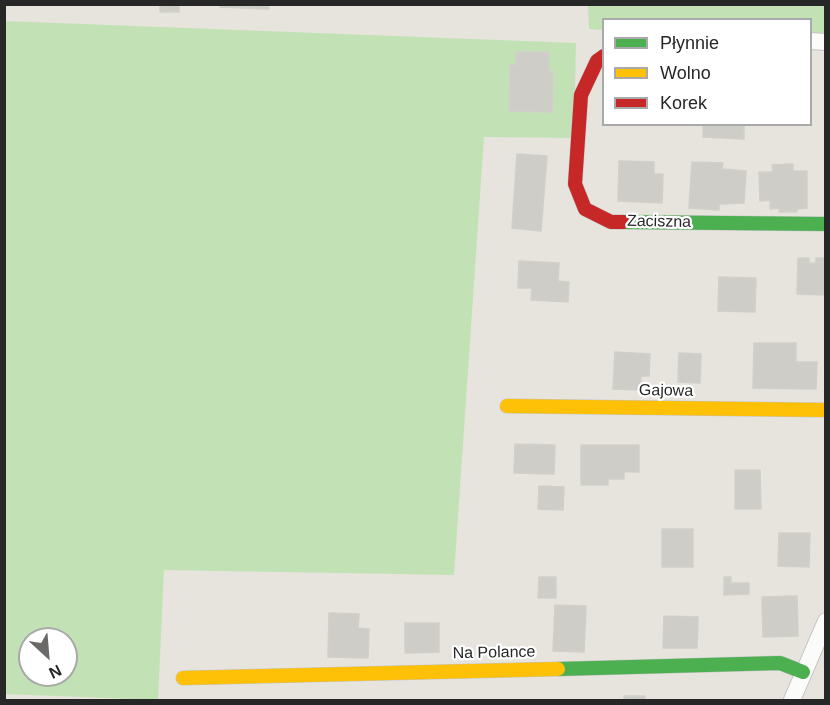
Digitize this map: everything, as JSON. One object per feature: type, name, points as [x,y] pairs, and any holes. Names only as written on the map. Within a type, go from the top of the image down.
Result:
[{"type":"street","name":"Zaciszna","points":[[602,57],[597,61],[581,95],[575,184],[585,210],[611,222],[825,224]]},
{"type":"street","name":"Gajowa","points":[[507,405],[825,410]]},
{"type":"street","points":[[792,700],[825,621]]},
{"type":"street","name":"Na Polance","points":[[183,678],[780,663],[803,672]]},
{"type":"green space","points":[[588,5],[825,5],[825,36],[812,36],[812,18],[602,18],[602,30],[589,29]]},
{"type":"green space","points":[[5,21],[576,43],[574,138],[484,137],[454,575],[164,570],[158,700],[5,694]]},
{"type":"building","points":[[160,4],[179,4],[179,12],[160,12]]},
{"type":"building","points":[[220,4],[269,4],[269,9],[220,7]]},
{"type":"building","points":[[516,52],[549,52],[548,71],[553,72],[552,112],[509,111],[510,65],[516,65]]},
{"type":"building","points":[[703,126],[744,126],[744,139],[703,137]]},
{"type":"building","points":[[517,154],[547,156],[541,231],[512,228]]},
{"type":"building","points":[[619,161],[654,162],[654,174],[663,174],[662,203],[618,201]]},
{"type":"building","points":[[692,162],[723,163],[722,169],[746,171],[744,203],[719,204],[719,210],[689,208]]},
{"type":"building","points":[[793,164],[793,171],[807,171],[807,208],[797,209],[797,212],[779,212],[780,208],[770,209],[770,200],[760,201],[759,172],[773,172],[772,165]]},
{"type":"building","points":[[798,258],[809,258],[809,263],[816,263],[816,258],[826,258],[826,295],[797,294]]},
{"type":"building","points":[[519,261],[559,263],[558,281],[569,282],[568,302],[531,300],[532,288],[518,288]]},
{"type":"building","points":[[719,277],[756,278],[755,312],[718,311]]},
{"type":"building","points":[[754,343],[796,343],[796,362],[817,362],[816,389],[753,388]]},
{"type":"building","points":[[615,352],[650,354],[649,376],[641,376],[641,390],[613,389]]},
{"type":"building","points":[[679,353],[701,354],[700,383],[678,382]]},
{"type":"building","points":[[515,444],[555,445],[554,474],[514,473]]},
{"type":"building","points":[[581,445],[639,445],[639,472],[624,472],[624,479],[608,479],[608,485],[581,485]]},
{"type":"building","points":[[735,470],[760,470],[761,509],[735,509]]},
{"type":"building","points":[[539,486],[564,487],[563,510],[538,509]]},
{"type":"building","points":[[662,529],[693,529],[693,567],[662,567]]},
{"type":"building","points":[[779,533],[810,533],[809,567],[778,566]]},
{"type":"building","points":[[539,577],[556,577],[556,598],[538,598]]},
{"type":"building","points":[[724,577],[731,577],[731,583],[749,583],[749,594],[724,595]]},
{"type":"building","points":[[797,596],[798,636],[763,637],[762,597]]},
{"type":"building","points":[[555,605],[586,606],[584,652],[553,651]]},
{"type":"building","points":[[329,613],[359,614],[358,628],[369,629],[368,658],[328,657]]},
{"type":"building","points":[[664,616],[698,617],[697,648],[663,648]]},
{"type":"building","points":[[405,623],[439,623],[439,652],[405,653]]},
{"type":"building","points":[[624,696],[645,696],[645,700],[624,700]]},
{"type":"traffic: fast","points":[[623,222],[826,224]]},
{"type":"traffic: fast","points":[[558,669],[780,663],[803,672]]},
{"type":"traffic: slow","points":[[507,406],[826,410]]},
{"type":"traffic: slow","points":[[183,678],[558,669]]},
{"type":"traffic: jam","points":[[602,57],[597,61],[581,95],[575,184],[585,209],[611,222],[623,222]]}]
